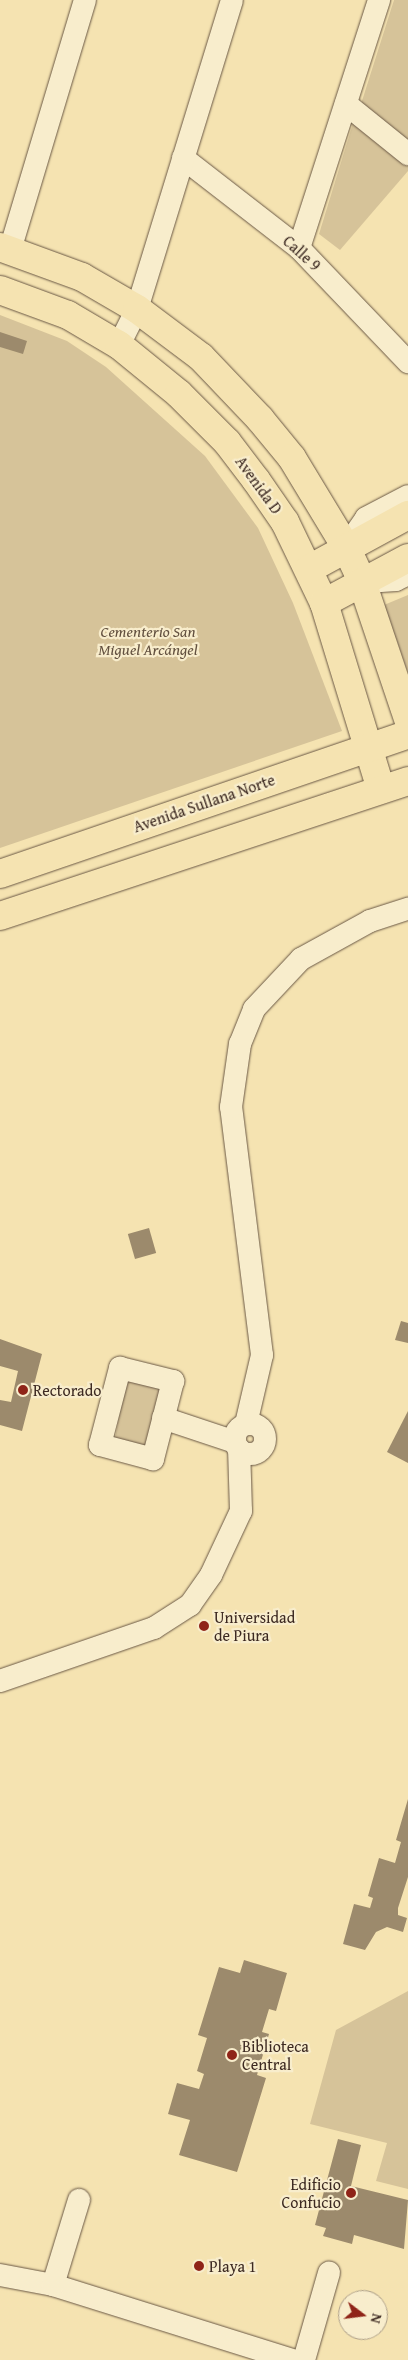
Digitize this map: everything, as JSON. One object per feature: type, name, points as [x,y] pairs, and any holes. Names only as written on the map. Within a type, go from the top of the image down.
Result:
[{"type":"main road","points":[[5,248],[82,278],[137,310],[200,356],[260,419],[292,458],[346,547],[362,582],[408,719]]},
{"type":"main road","name":"Avenida D","points":[[0,290],[68,315],[119,345],[179,394],[227,442],[285,522],[309,569],[324,603],[365,747],[381,790]]},
{"type":"main road","points":[[309,569],[346,547],[408,515]]},
{"type":"main road","points":[[324,603],[408,558]]},
{"type":"main road","name":"Avenida Sullana Norte","points":[[0,874],[365,747],[408,734]]},
{"type":"main road","points":[[0,916],[408,781]]},
{"type":"street","points":[[5,248],[85,0]]},
{"type":"street","points":[[119,345],[137,310],[232,0]]},
{"type":"street","points":[[299,248],[380,0]]},
{"type":"street","points":[[346,104],[408,154]]},
{"type":"street","name":"Calle 9","points":[[183,158],[299,248],[408,362]]},
{"type":"street","points":[[346,547],[366,518],[408,496]]},
{"type":"street","points":[[362,582],[396,580],[408,574]]},
{"type":"street","points":[[0,1681],[154,1628],[179,1614],[211,1576],[241,1512],[241,1474],[262,1355],[231,1107],[240,1044],[254,1008],[301,959],[370,921],[408,909]]},
{"type":"street","points":[[163,1418],[209,1432],[221,1426],[247,1438]]},
{"type":"street","points":[[53,2285],[79,2200]]},
{"type":"street","points":[[304,2360],[329,2273]]},
{"type":"street","points":[[0,2275],[53,2285],[292,2360]]},
{"type":"green space","points":[[394,0],[408,0],[408,144],[361,104]]},
{"type":"green space","points":[[354,120],[408,164],[408,171],[340,250],[319,234]]},
{"type":"green space","name":"Cementerio San Miguel Arcángel","points":[[0,315],[67,341],[106,367],[205,456],[258,528],[293,603],[342,731],[0,848]]},
{"type":"green space","points":[[408,595],[408,673],[384,605]]},
{"type":"green space","points":[[132,1378],[161,1388],[145,1449],[115,1439],[125,1384]]},
{"type":"green space","points":[[408,1991],[408,2189],[376,2181],[387,2143],[310,2124],[336,2030]]},
{"type":"building","points":[[0,332],[27,341],[23,354],[0,347]]},
{"type":"building","points":[[149,1228],[156,1253],[135,1259],[128,1234]]},
{"type":"building","points":[[401,1321],[408,1323],[408,1343],[395,1340]]},
{"type":"building","name":"Rectorado","points":[[0,1339],[42,1354],[22,1431],[0,1425],[0,1400],[11,1402],[18,1371],[0,1366]]},
{"type":"building","points":[[408,1411],[408,1463],[387,1452]]},
{"type":"building","points":[[408,1799],[408,1877],[398,1908],[398,1915],[407,1918],[403,1932],[387,1927],[376,1932],[365,1950],[343,1944],[354,1904],[370,1908],[373,1898],[368,1896],[379,1858],[395,1863],[401,1842],[396,1840]]},
{"type":"building","name":"Biblioteca Central","points":[[244,1960],[287,1973],[276,2011],[269,2009],[262,2032],[269,2034],[257,2075],[266,2078],[237,2172],[179,2155],[190,2120],[168,2114],[177,2083],[199,2089],[204,2074],[197,2071],[207,2038],[198,2035],[219,1967],[240,1973]]},
{"type":"building","name":"Edificio Confucio","points":[[338,2139],[361,2145],[351,2186],[408,2200],[404,2249],[354,2235],[352,2244],[323,2236],[326,2228],[315,2225]]},
{"type":"place","name":"Rectorado","points":[[23,1390]]},
{"type":"place","name":"Universidad de Piura","points":[[204,1626]]},
{"type":"place","name":"Biblioteca Central","points":[[232,2055]]},
{"type":"place","name":"Edificio Confucio","points":[[351,2193]]},
{"type":"place","name":"Playa 1","points":[[199,2266]]}]
